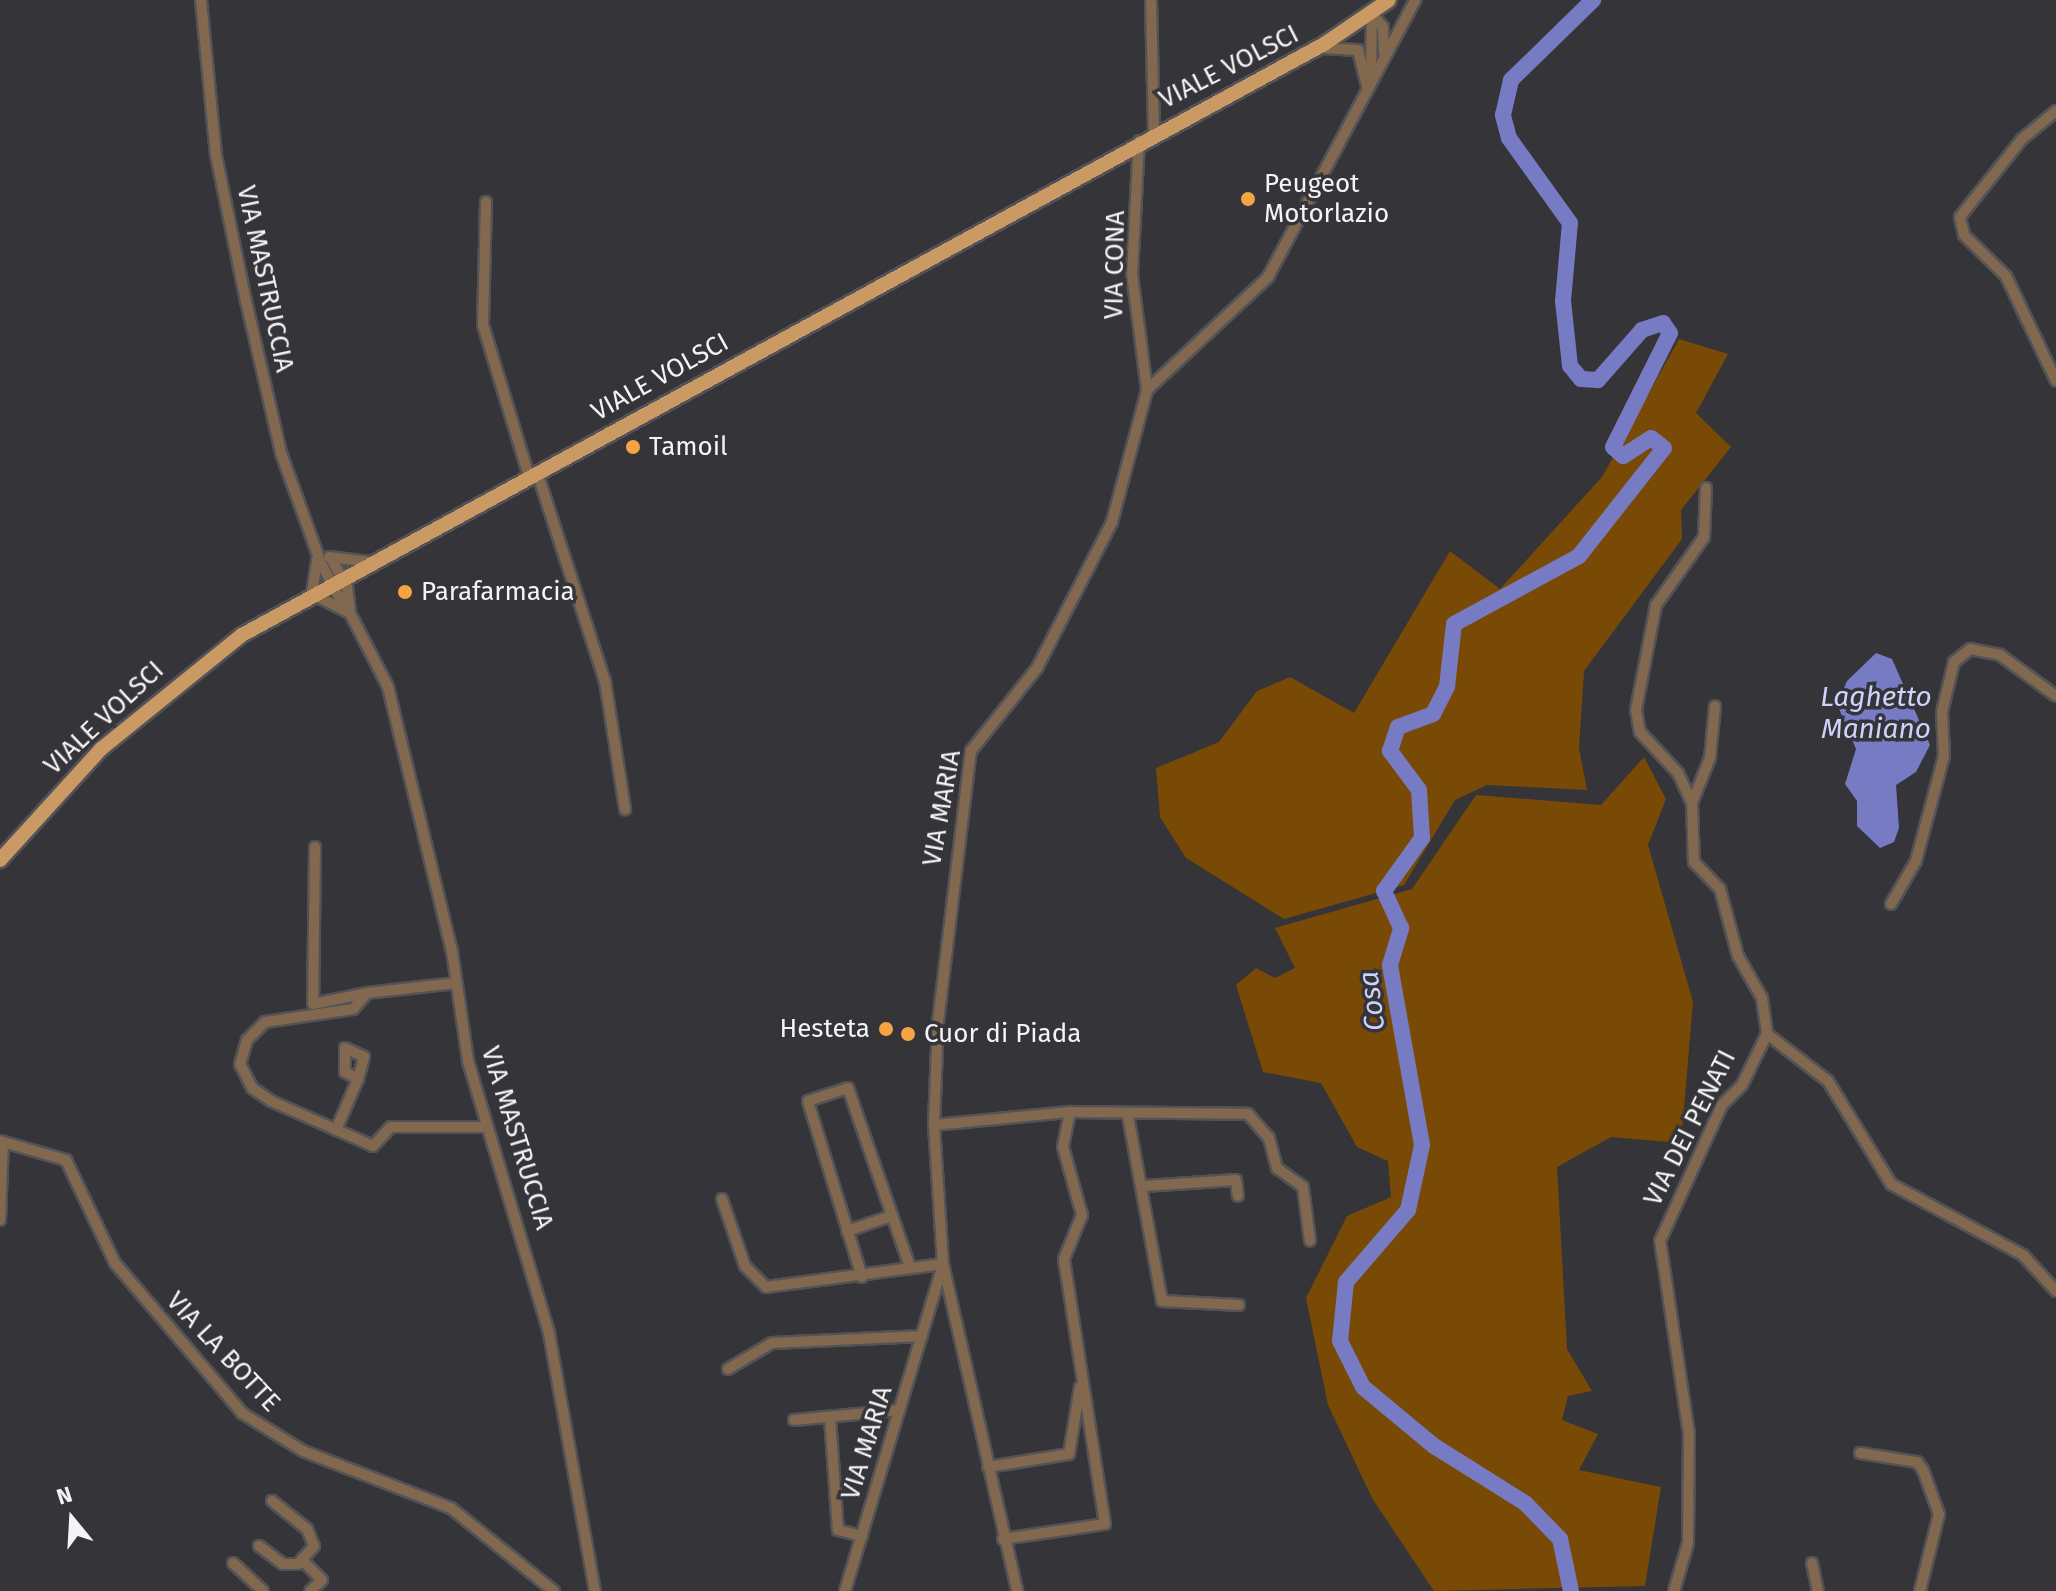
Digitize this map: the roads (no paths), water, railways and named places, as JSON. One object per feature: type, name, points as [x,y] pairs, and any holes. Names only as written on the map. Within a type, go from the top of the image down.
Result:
[{"type":"main road","name":"VIALE VOLSCI","points":[[0,860],[159,695],[312,594],[1139,141],[1316,49],[1389,0]]},
{"type":"street","name":"VIA MASTRUCCIA","points":[[201,0],[216,155],[281,453],[316,545],[337,580],[388,687],[486,1127],[549,1333],[578,1528],[595,1591]]},
{"type":"street","points":[[1151,0],[1154,133]]},
{"type":"street","points":[[1147,390],[1268,277],[1415,0]]},
{"type":"street","points":[[1372,14],[1386,37],[1380,65]]},
{"type":"street","points":[[1367,92],[1372,14]]},
{"type":"street","points":[[1316,49],[1358,50],[1367,92]]},
{"type":"street","points":[[2056,111],[2022,139],[1960,217],[1964,235],[2006,276],[2056,381]]},
{"type":"street","name":"VIA CONA","points":[[1139,141],[1132,274],[1147,390]]},
{"type":"street","points":[[486,202],[483,325],[605,681],[625,809]]},
{"type":"street","name":"VIA MARIA","points":[[845,1591],[943,1264],[934,1125],[943,964],[971,751],[1037,668],[1112,522],[1147,390]]},
{"type":"street","points":[[1706,488],[1704,537],[1656,605],[1636,710],[1640,732],[1678,773],[1692,803],[1694,862],[1720,889],[1738,956],[1762,998],[1767,1034]]},
{"type":"street","points":[[325,559],[369,562],[348,606],[312,594],[325,559]]},
{"type":"street","points":[[1891,904],[1916,861],[1944,756],[1942,712],[1954,662],[1970,649],[1985,650],[2056,696]]},
{"type":"street","points":[[1692,803],[1710,758],[1715,706]]},
{"type":"street","points":[[315,847],[313,1004],[367,993],[456,983]]},
{"type":"street","points":[[367,993],[353,1009],[265,1022],[247,1040],[240,1064],[252,1088],[373,1146],[391,1127],[486,1127]]},
{"type":"street","name":"VIA DEI PENATI","points":[[1674,1591],[1688,1543],[1689,1434],[1660,1241],[1722,1105],[1742,1085],[1767,1034],[1828,1081],[1891,1184],[2023,1255],[2056,1291]]},
{"type":"street","points":[[336,1130],[358,1079]]},
{"type":"street","points":[[862,1277],[808,1101],[848,1088],[910,1267]]},
{"type":"street","points":[[934,1125],[1070,1112],[1128,1116],[1248,1114],[1269,1138],[1277,1168],[1303,1187],[1310,1241]]},
{"type":"street","points":[[1003,1539],[1105,1524],[1064,1259],[1082,1215],[1063,1147],[1070,1112]]},
{"type":"street","points":[[1128,1116],[1144,1186],[1162,1301],[1239,1305]]},
{"type":"street","points":[[0,1220],[1,1142]]},
{"type":"street","name":"VIA LA BOTTE","points":[[1,1142],[66,1160],[115,1263],[242,1413],[303,1451],[451,1508],[554,1591]]},
{"type":"street","points":[[1144,1186],[1236,1180],[1238,1196]]},
{"type":"street","points":[[722,1199],[758,1284],[862,1277],[943,1264],[1017,1591]]},
{"type":"street","points":[[847,1231],[891,1216]]},
{"type":"street","points":[[728,1369],[772,1343],[922,1336]]},
{"type":"street","points":[[988,1467],[1069,1454],[1082,1377]]},
{"type":"street","points":[[794,1420],[900,1410]]},
{"type":"street","points":[[830,1417],[838,1530],[862,1536]]},
{"type":"street","points":[[1860,1453],[1917,1462],[1923,1470],[1939,1514],[1920,1591]]},
{"type":"street","points":[[259,1546],[283,1564],[302,1560],[315,1538],[272,1501]]},
{"type":"street","points":[[302,1560],[322,1580],[310,1591]]},
{"type":"street","points":[[233,1563],[263,1591]]},
{"type":"street","points":[[1812,1563],[1818,1591]]},
{"type":"water","name":"Laghetto Maniano","points":[[1876,653],[1892,659],[1930,745],[1916,772],[1896,785],[1899,828],[1894,842],[1880,848],[1857,826],[1857,801],[1845,784],[1856,749],[1837,704],[1847,681]]},
{"type":"waterway","name":"Cosa","points":[[1571,1591],[1560,1539],[1525,1503],[1434,1446],[1363,1387],[1340,1341],[1346,1282],[1408,1210],[1422,1145],[1390,965],[1401,928],[1384,891],[1422,838],[1419,790],[1390,751],[1398,727],[1433,714],[1447,687],[1454,624],[1579,556],[1664,448],[1651,438],[1623,456],[1613,447],[1670,333],[1663,323],[1642,330],[1598,380],[1581,379],[1570,366],[1563,301],[1570,223],[1509,138],[1503,115],[1511,80],[1593,0]]},
{"type":"place","name":"Peugeot Motorlazio","points":[[1248,199]]},
{"type":"place","name":"Tamoil","points":[[633,447]]},
{"type":"place","name":"Parafarmacia","points":[[405,592]]},
{"type":"place","name":"Hesteta","points":[[886,1029]]},
{"type":"place","name":"Cuor di Piada","points":[[908,1034]]}]
